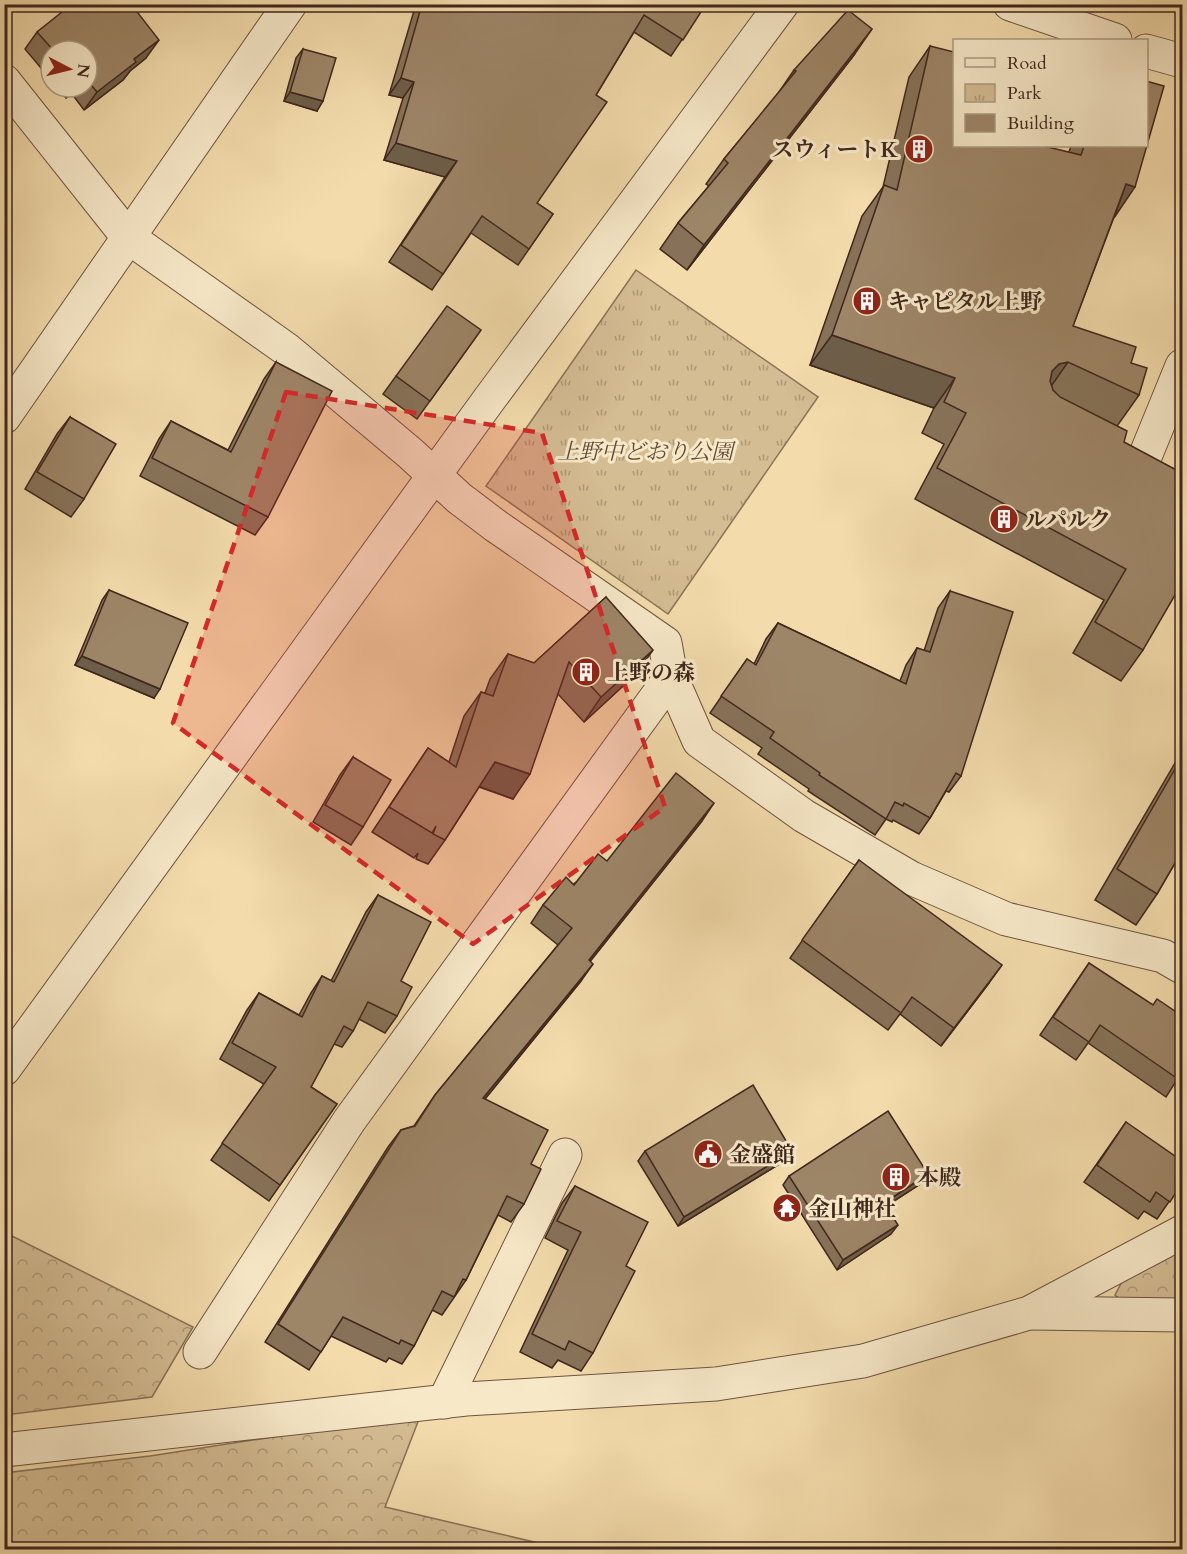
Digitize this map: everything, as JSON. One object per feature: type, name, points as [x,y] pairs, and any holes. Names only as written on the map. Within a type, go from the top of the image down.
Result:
[{"type":"street","points":[[4,417],[290,4]]},
{"type":"street","points":[[4,1069],[782,4]]},
{"type":"street","points":[[1010,4],[1112,39]]},
{"type":"street","points":[[1148,52],[1182,61]]},
{"type":"street","points":[[4,81],[128,237],[286,349],[496,526],[665,643],[671,677],[699,741],[804,816],[911,878],[1006,918],[1163,956],[1182,967]]},
{"type":"street","points":[[1144,459],[1182,366]]},
{"type":"street","points":[[1115,445],[1173,475]]},
{"type":"street","points":[[200,1352],[349,1121],[671,677]]},
{"type":"street","points":[[444,1402],[566,1155]]},
{"type":"street","points":[[4,1450],[444,1402],[716,1384],[863,1361],[1029,1313],[1182,1232]]},
{"type":"street","points":[[1029,1313],[1182,1315]]},
{"type":"highlighted area","points":[[286,392],[542,433],[665,807],[473,944],[173,723]]},
{"type":"green space","name":"上野中どおり公園","points":[[636,270],[818,397],[668,614],[486,486]]},
{"type":"green space","points":[[4,1232],[193,1327],[152,1397],[5,1415]]},
{"type":"green space","points":[[1182,1248],[1182,1308],[1129,1307],[1115,1295],[1126,1274]]},
{"type":"green space","points":[[421,1414],[385,1507],[564,1549],[5,1549],[4,1473],[150,1456]]},
{"type":"building","points":[[72,4],[131,4],[159,40],[134,59],[136,62],[99,90],[99,39],[43,39],[37,32]]},
{"type":"building","points":[[422,4],[706,4],[683,40],[644,15],[596,95],[607,102],[537,203],[553,214],[529,249],[482,216],[443,274],[401,245],[457,161],[396,143],[414,82],[401,78]]},
{"type":"building","points":[[848,10],[872,29],[704,245],[678,223],[728,163],[724,159],[796,71],[794,70]]},
{"type":"building","points":[[930,46],[953,52],[953,147],[1048,147],[1081,155],[1084,147],[1146,147],[1135,187],[1126,184],[1073,326],[1136,347],[1131,363],[1147,368],[1139,395],[1068,362],[1059,364],[1052,371],[1050,381],[1053,390],[1060,397],[1127,431],[1124,442],[1182,473],[1182,583],[1143,650],[1095,622],[1126,569],[937,468],[966,413],[944,402],[955,378],[832,335],[884,185],[897,190]]},
{"type":"building","points":[[303,49],[336,58],[323,101],[290,92]]},
{"type":"building","points":[[1148,82],[1164,86],[1148,142]]},
{"type":"building","points":[[447,306],[481,330],[430,401],[396,376]]},
{"type":"building","points":[[276,362],[332,391],[268,517],[152,458],[171,421],[231,452]]},
{"type":"building","points":[[70,417],[116,444],[84,499],[37,472]]},
{"type":"building","points":[[109,590],[188,623],[160,689],[82,656]]},
{"type":"building","points":[[950,591],[1013,612],[961,776],[956,773],[930,818],[904,803],[903,806],[895,802],[886,819],[819,775],[820,773],[770,738],[774,732],[721,696],[747,659],[756,665],[778,623],[906,684],[917,648],[930,652]]},
{"type":"building","points":[[606,597],[653,650],[601,697],[569,662],[530,774],[495,762],[445,840],[433,834],[436,826],[432,833],[389,807],[428,748],[456,767],[481,692],[493,696],[508,654],[534,663]]},
{"type":"building","points":[[353,757],[391,780],[363,827],[325,805]]},
{"type":"building","points":[[1182,757],[1182,851],[1157,894],[1117,869]]},
{"type":"building","points":[[676,773],[714,803],[589,960],[593,964],[483,1098],[548,1130],[531,1164],[541,1169],[524,1204],[507,1196],[466,1280],[463,1279],[454,1297],[442,1291],[414,1346],[401,1340],[399,1344],[343,1317],[321,1352],[278,1324],[401,1130],[415,1126],[435,1095],[572,928],[543,905],[566,877],[574,885],[598,854],[607,861]]},
{"type":"building","points":[[859,860],[1002,965],[954,1028],[912,997],[901,1013],[802,940]]},
{"type":"building","points":[[378,895],[431,922],[401,981],[412,987],[397,1016],[368,1002],[353,1031],[344,1026],[311,1087],[337,1104],[280,1185],[222,1143],[276,1067],[232,1043],[259,993],[302,1017],[322,976],[334,982]]},
{"type":"building","points":[[1089,963],[1153,1005],[1157,999],[1182,1016],[1182,1072],[1178,1079],[1100,1025],[1089,1042],[1053,1017]]},
{"type":"building","name":"金盛館","points":[[753,1085],[792,1151],[684,1217],[645,1151]]},
{"type":"building","points":[[888,1111],[928,1174],[884,1203],[898,1225],[843,1260],[789,1176]]},
{"type":"building","points":[[1126,1122],[1182,1161],[1182,1183],[1170,1202],[1156,1192],[1150,1202],[1097,1165]]},
{"type":"building","points":[[575,1186],[648,1222],[626,1266],[635,1271],[593,1353],[569,1341],[565,1350],[532,1334],[581,1232],[557,1221]]},
{"type":"place","name":"スウィートK","points":[[919,149]]},
{"type":"place","name":"キャピタル上野","points":[[867,301]]},
{"type":"place","name":"ルパルク","points":[[1004,519]]},
{"type":"place","name":"上野の森","points":[[586,672]]},
{"type":"place","name":"金盛館","points":[[708,1154]]},
{"type":"place","name":"本殿","points":[[896,1177]]},
{"type":"place","name":"金山神社","points":[[787,1208]]}]
